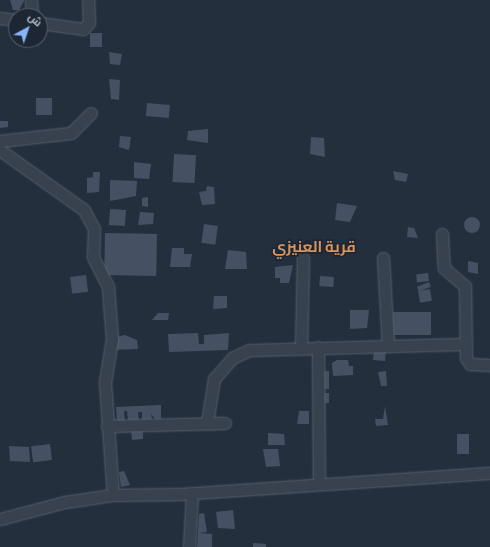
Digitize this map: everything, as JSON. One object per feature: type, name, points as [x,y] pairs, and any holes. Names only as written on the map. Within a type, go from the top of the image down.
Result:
[{"type":"street","points":[[48,24],[84,29],[89,23],[88,0]]},
{"type":"street","points":[[0,141],[71,133],[91,113]]},
{"type":"street","points":[[0,150],[89,217],[94,229],[94,266],[106,283],[109,297],[112,338],[105,368],[107,426],[113,495]]},
{"type":"street","points":[[442,234],[444,268],[465,286],[465,344],[467,362],[490,365]]},
{"type":"street","points":[[301,347],[303,258]]},
{"type":"street","points":[[383,258],[388,345]]},
{"type":"street","points":[[207,423],[214,379],[232,358],[249,350],[318,346],[465,344]]},
{"type":"street","points":[[318,346],[319,484]]},
{"type":"street","points":[[107,426],[225,423]]},
{"type":"street","points":[[0,519],[65,502],[113,495],[192,493],[490,473]]},
{"type":"street","points":[[189,547],[192,493]]},
{"type":"building","points":[[10,0],[24,0],[20,8],[12,8]]},
{"type":"building","points":[[90,33],[102,33],[102,47],[90,47]]},
{"type":"building","points":[[109,52],[122,54],[120,65],[110,64]]},
{"type":"building","points":[[109,79],[120,80],[119,100],[111,99]]},
{"type":"building","points":[[36,98],[52,98],[52,115],[36,115]]},
{"type":"building","points":[[147,103],[170,105],[169,118],[146,116]]},
{"type":"building","points":[[0,121],[8,121],[8,127],[0,128]]},
{"type":"building","points":[[208,129],[208,143],[187,140],[188,131]]},
{"type":"building","points":[[120,136],[131,137],[129,150],[119,147]]},
{"type":"building","points":[[311,137],[324,138],[325,157],[310,154]]},
{"type":"building","points":[[174,154],[196,155],[195,183],[173,182]]},
{"type":"building","points":[[134,162],[151,164],[149,179],[134,178]]},
{"type":"building","points":[[393,171],[408,174],[406,182],[395,180]]},
{"type":"building","points":[[93,172],[100,172],[99,192],[87,193],[87,178],[93,177]]},
{"type":"building","points":[[110,180],[137,181],[136,196],[110,201]]},
{"type":"building","points":[[207,186],[214,187],[215,204],[202,205],[199,192],[206,191]]},
{"type":"building","points":[[148,197],[148,207],[142,206],[142,198]]},
{"type":"building","points":[[337,203],[357,206],[350,222],[335,220]]},
{"type":"building","points":[[110,209],[126,210],[125,226],[109,225]]},
{"type":"building","points":[[140,212],[154,213],[153,224],[138,225]]},
{"type":"building","points":[[472,217],[478,219],[480,225],[478,231],[472,233],[466,231],[464,225],[466,219]]},
{"type":"building","points":[[204,224],[218,226],[215,245],[201,243]]},
{"type":"building","points":[[408,227],[414,228],[418,238],[407,237]]},
{"type":"building","points":[[105,233],[157,234],[156,276],[104,275]]},
{"type":"building","points":[[172,248],[184,248],[184,254],[192,254],[190,267],[170,267]]},
{"type":"building","points":[[228,250],[246,252],[247,269],[225,269]]},
{"type":"building","points":[[468,261],[478,263],[478,274],[468,272]]},
{"type":"building","points":[[293,265],[289,283],[280,283],[280,278],[275,278],[275,267]]},
{"type":"building","points":[[428,273],[429,281],[417,282],[416,274]]},
{"type":"building","points":[[86,275],[88,292],[72,294],[70,277]]},
{"type":"building","points":[[320,276],[334,277],[333,287],[319,286]]},
{"type":"building","points":[[429,282],[431,287],[419,292],[417,287]]},
{"type":"building","points":[[430,289],[432,301],[420,303],[418,291]]},
{"type":"building","points":[[214,296],[227,296],[227,308],[213,309]]},
{"type":"building","points":[[350,310],[369,310],[367,328],[350,329]]},
{"type":"building","points":[[393,312],[431,312],[431,335],[393,335]]},
{"type":"building","points":[[158,313],[169,313],[168,320],[152,320]]},
{"type":"building","points":[[198,333],[199,344],[204,344],[204,335],[229,333],[228,350],[169,352],[168,334]]},
{"type":"building","points":[[125,335],[137,340],[138,349],[113,350],[116,337]]},
{"type":"building","points":[[374,349],[386,350],[385,361],[373,360]]},
{"type":"building","points":[[337,360],[348,360],[349,366],[353,366],[353,375],[333,376],[332,363]]},
{"type":"building","points":[[323,371],[329,371],[329,389],[323,389]]},
{"type":"building","points":[[386,371],[387,386],[381,386],[378,372]]},
{"type":"building","points":[[323,393],[329,393],[329,403],[323,403]]},
{"type":"building","points":[[161,405],[161,419],[155,419],[151,414],[152,419],[142,420],[142,412],[138,412],[139,420],[128,420],[127,411],[124,411],[125,421],[117,421],[116,407]]},
{"type":"building","points":[[385,406],[388,425],[376,426],[375,419],[383,419]]},
{"type":"building","points":[[299,411],[309,411],[309,424],[297,424]]},
{"type":"building","points":[[131,430],[143,430],[143,439],[132,440]]},
{"type":"building","points":[[268,433],[284,434],[285,445],[268,445]]},
{"type":"building","points":[[457,434],[469,434],[469,454],[457,454]]},
{"type":"building","points":[[50,444],[52,460],[33,462],[31,446]]},
{"type":"building","points":[[9,446],[29,447],[30,462],[10,461]]},
{"type":"building","points":[[263,449],[278,449],[280,466],[266,467]]},
{"type":"building","points":[[124,471],[130,485],[121,487],[119,472]]},
{"type":"building","points":[[233,510],[235,529],[218,528],[216,512]]},
{"type":"building","points":[[204,513],[207,532],[199,533],[212,534],[212,547],[197,547],[199,514]]},
{"type":"building","points":[[253,543],[266,544],[266,547],[253,547]]},
{"type":"district","name":"قرية العنيزي","points":[[314,247]]}]
